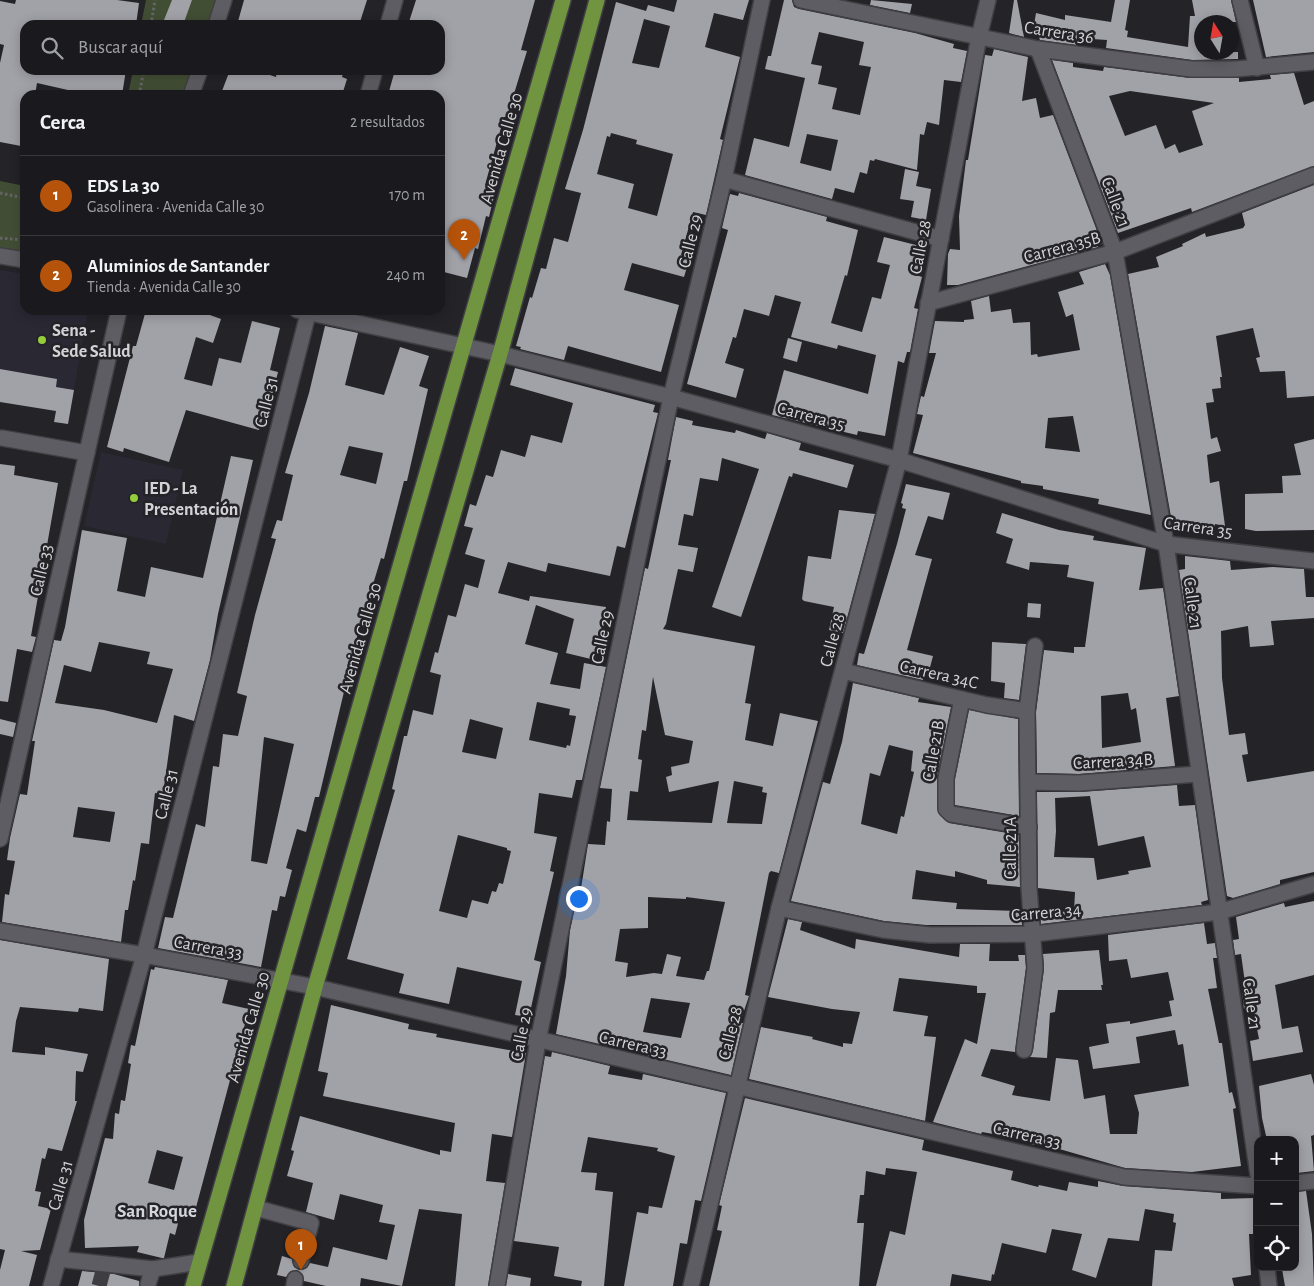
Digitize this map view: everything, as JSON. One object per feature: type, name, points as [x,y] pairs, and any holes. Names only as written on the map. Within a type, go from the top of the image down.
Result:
[{"type":"highway","name":"Avenida Calle 30","points":[[193,1286],[563,0]]},
{"type":"highway","points":[[234,1286],[315,987],[500,354],[596,0]]},
{"type":"street","points":[[218,20],[224,0]]},
{"type":"street","points":[[389,20],[395,0]]},
{"type":"street","name":"Calle 29","points":[[497,1286],[538,1041],[671,397],[724,179],[762,0]]},
{"type":"street","name":"Carrera 36","points":[[801,0],[1038,49],[1191,69],[1257,68],[1314,62]]},
{"type":"street","name":"Calle 28","points":[[691,1286],[779,908],[898,460],[979,37],[988,0]]},
{"type":"street","points":[[1240,0],[1257,68]]},
{"type":"street","name":"Calle 21","points":[[1038,49],[1115,252],[1166,544],[1254,1148]]},
{"type":"street","points":[[193,90],[198,75]]},
{"type":"street","points":[[369,90],[374,75]]},
{"type":"street","name":"Carrera 35B","points":[[928,303],[1115,252],[1314,175]]},
{"type":"street","points":[[724,179],[941,239]]},
{"type":"street","points":[[0,256],[20,259]]},
{"type":"street","name":"Calle 33","points":[[0,839],[118,315]]},
{"type":"street","name":"Calle 31","points":[[51,1286],[144,955],[304,315]]},
{"type":"street","name":"Carrera 35","points":[[323,315],[500,354],[671,397],[898,460],[1166,544],[1314,561]]},
{"type":"street","points":[[2,438],[87,453]]},
{"type":"street","name":"Calle 21A","points":[[1024,1050],[1035,968],[1034,934],[1029,888],[1027,711],[1036,646]]},
{"type":"street","name":"Carrera 34C","points":[[843,671],[962,699],[1027,711]]},
{"type":"street","name":"Calle 21B","points":[[962,699],[946,778],[946,809],[952,814],[1029,827]]},
{"type":"street","name":"Carrera 34B","points":[[1029,782],[1079,783],[1198,774]]},
{"type":"street","name":"Carrera 34","points":[[779,908],[883,930],[930,935],[1034,934],[1219,912],[1314,884]]},
{"type":"street","name":"Carrera 33","points":[[0,932],[144,955],[315,987],[538,1041],[1124,1177],[1254,1186]]},
{"type":"street","points":[[1299,1183],[1314,1181]]},
{"type":"street","points":[[256,1208],[311,1223],[301,1261]]},
{"type":"street","points":[[58,1259],[104,1268],[153,1269],[199,1262]]},
{"type":"street","points":[[148,1284],[153,1269]]},
{"type":"street","points":[[1267,1271],[1269,1286]]},
{"type":"path","points":[[152,20],[155,0]]},
{"type":"path","points":[[140,90],[143,75]]},
{"type":"path","points":[[0,193],[20,197]]},
{"type":"path","points":[[0,238],[20,240]]},
{"type":"shaded area","name":"Sena - Sede Salud","points":[[0,270],[20,273],[20,315],[87,315],[74,390],[56,387],[57,379],[0,369]]},
{"type":"shaded area","name":"IED - La Presentación","points":[[101,452],[183,470],[166,544],[84,526]]},
{"type":"green space","points":[[146,0],[219,0],[213,20],[142,20]]},
{"type":"green space","points":[[132,75],[194,75],[189,90],[129,90]]},
{"type":"green space","points":[[0,181],[20,185],[20,259],[0,256]]},
{"type":"building","points":[[16,0],[117,0],[139,3],[137,20],[20,20],[20,75],[125,75],[123,90],[68,90],[37,83],[36,90],[20,90],[20,146],[0,142],[0,63],[4,45],[0,44],[0,1],[15,4]]},
{"type":"building","points":[[172,0],[192,0],[185,20],[164,20]]},
{"type":"building","points":[[244,0],[367,0],[361,20],[238,20]]},
{"type":"building","points":[[416,0],[535,0],[521,50],[527,51],[507,117],[504,117],[485,185],[496,188],[489,217],[486,216],[478,249],[475,248],[467,278],[445,272],[445,90],[389,90],[394,75],[445,75],[445,20],[410,20]]},
{"type":"building","points":[[677,0],[749,0],[743,20],[714,13],[705,47],[740,57],[720,139],[723,140],[706,215],[693,212],[681,255],[690,257],[684,277],[632,263],[624,290],[679,305],[661,372],[568,346],[564,360],[520,349],[521,347],[516,346],[530,297],[532,298],[541,268],[546,269],[554,238],[568,242],[581,193],[565,189],[583,130],[616,2],[646,11],[648,5],[674,12]],"holes":[[[644,19],[670,26],[659,68],[632,63]],[[611,133],[637,140],[636,144],[673,154],[657,216],[628,208],[634,184],[597,174],[607,136],[610,137]]]},
{"type":"building","points":[[784,0],[792,0],[794,7],[799,9],[915,33],[954,44],[953,48],[967,51],[961,82],[944,80],[939,125],[927,122],[924,135],[920,134],[917,170],[875,159],[874,161],[870,160],[867,174],[860,172],[854,193],[835,188],[832,199],[745,175],[754,138],[789,147],[805,78],[765,69],[768,56],[771,56]],"holes":[[[819,32],[864,42],[859,65],[871,67],[860,115],[832,109],[837,88],[818,84],[822,66],[811,64]],[[807,134],[838,140],[831,171],[800,163]]]},
{"type":"building","points":[[871,0],[912,4],[910,13],[870,5]]},
{"type":"building","points":[[1014,0],[1017,0],[1024,37],[1009,33]]},
{"type":"building","points":[[1115,0],[1130,0],[1125,30],[1128,31],[1127,37],[1188,47],[1190,16],[1194,16],[1194,60],[1106,48],[1107,40],[1077,38],[1076,45],[1040,40],[1034,25],[1036,13],[1065,20],[1065,15],[1111,22]]},
{"type":"building","points":[[1192,0],[1231,0],[1234,15],[1195,15]]},
{"type":"building","points":[[1253,0],[1314,0],[1314,52],[1266,57]]},
{"type":"building","points":[[994,49],[1028,57],[1022,101],[1036,98],[1040,118],[1053,115],[1102,244],[1098,245],[1098,247],[958,285],[947,285],[948,254],[950,249],[960,250],[959,216],[966,160],[968,160],[985,55],[992,56]]},
{"type":"building","points":[[1052,60],[1073,63],[1073,67],[1103,71],[1104,67],[1190,78],[1239,78],[1239,82],[1271,79],[1270,75],[1294,73],[1304,105],[1314,101],[1314,166],[1192,212],[1191,208],[1118,233]],"holes":[[[1130,91],[1214,103],[1192,111],[1203,145],[1179,153],[1175,144],[1165,149],[1156,125],[1125,136],[1109,96]]]},
{"type":"building","points":[[228,75],[270,75],[276,77],[276,75],[343,75],[342,77],[347,79],[344,90],[222,90]]},
{"type":"building","points":[[905,169],[919,172],[916,186],[931,189],[926,220],[911,217],[914,201],[900,199]]},
{"type":"building","points":[[1314,185],[1314,396],[1287,398],[1285,371],[1260,372],[1256,358],[1260,357],[1253,328],[1216,336],[1222,377],[1220,377],[1221,388],[1212,389],[1214,402],[1206,403],[1211,439],[1217,437],[1221,451],[1207,455],[1210,483],[1219,481],[1225,526],[1215,524],[1214,529],[1172,524],[1173,517],[1171,517],[1128,274],[1159,267],[1156,257],[1183,246],[1182,244],[1205,233],[1206,237],[1243,228],[1245,225],[1242,213]]},
{"type":"building","points":[[739,193],[827,217],[826,221],[858,230],[847,276],[845,275],[831,323],[862,332],[872,297],[881,299],[890,265],[877,262],[884,237],[924,247],[916,275],[922,277],[914,308],[918,309],[910,352],[907,352],[904,363],[898,361],[885,436],[858,431],[857,435],[772,415],[784,370],[868,394],[876,355],[838,345],[837,349],[791,337],[801,302],[775,295],[769,316],[744,309],[736,338],[733,337],[725,363],[744,369],[736,398],[687,384],[728,230],[722,228],[730,194],[738,196]]},
{"type":"building","points":[[1105,264],[1110,275],[1151,515],[1098,504],[1099,499],[1043,489],[1043,486],[1021,483],[1021,481],[913,453],[923,415],[917,414],[921,396],[924,397],[936,353],[929,353],[935,321],[964,322],[964,320],[974,319],[971,301],[989,296],[991,312],[1011,309],[1013,323],[1030,322],[1031,355],[1037,354],[1038,357],[1080,350],[1073,314],[1066,317],[1058,292],[1084,284],[1079,272]],"holes":[[[1073,416],[1080,452],[1045,448],[1048,418]]]},
{"type":"building","points":[[145,315],[210,315],[221,319],[213,343],[196,337],[184,379],[212,386],[219,358],[241,363],[252,321],[280,328],[270,370],[278,372],[269,408],[266,407],[259,430],[186,410],[169,462],[124,448],[123,452],[107,447],[133,346],[136,346]]},
{"type":"building","points":[[325,326],[358,333],[345,385],[384,395],[400,347],[429,356],[419,386],[428,389],[407,481],[404,481],[384,559],[381,558],[357,637],[319,797],[315,797],[306,832],[297,829],[286,868],[292,870],[285,897],[280,896],[277,911],[272,910],[261,967],[158,948],[165,917],[173,918],[196,824],[205,827],[213,766],[219,767],[223,734],[238,736],[247,696],[237,693],[255,615],[276,539],[271,538],[277,520],[282,521],[293,475],[285,473],[309,393]],"holes":[[[349,446],[383,453],[376,484],[340,475]],[[264,737],[294,744],[267,864],[251,861]]]},
{"type":"building","points":[[788,338],[802,342],[797,362],[783,358]]},
{"type":"building","points":[[515,368],[655,405],[653,412],[658,413],[625,548],[617,546],[610,576],[548,563],[546,572],[508,562],[498,593],[529,601],[530,596],[606,607],[595,660],[566,653],[574,619],[536,605],[525,644],[558,653],[550,684],[580,689],[584,663],[606,667],[582,780],[576,780],[572,798],[539,793],[534,833],[557,837],[550,871],[554,872],[534,960],[541,962],[529,1017],[515,1015],[522,981],[457,967],[449,1004],[399,993],[404,974],[347,959],[395,790],[392,789],[404,736],[407,736],[413,710],[433,715],[441,675],[430,672],[435,652],[438,653],[448,615],[456,617],[465,584],[478,588],[485,560],[465,554],[473,528],[464,526],[470,504],[476,506],[486,475],[493,477],[501,450],[525,457],[531,435],[562,443],[573,403],[510,385]],"holes":[[[537,702],[570,709],[569,715],[576,716],[570,746],[567,745],[566,748],[529,740]],[[470,719],[503,728],[496,759],[462,752]],[[458,835],[507,848],[507,850],[511,851],[503,884],[499,883],[496,892],[492,891],[488,904],[472,900],[467,918],[439,911]]]},
{"type":"building","points":[[0,369],[57,379],[56,387],[74,390],[68,424],[54,422],[56,411],[0,402]]},
{"type":"building","points":[[676,417],[693,421],[692,425],[735,433],[736,430],[765,439],[767,433],[801,443],[799,450],[854,465],[847,488],[793,473],[792,477],[789,476],[741,617],[712,607],[759,469],[722,458],[718,481],[700,478],[693,516],[684,514],[678,545],[698,548],[693,572],[678,569],[666,624],[663,629],[755,646],[745,703],[751,704],[745,740],[773,746],[780,713],[818,721],[779,873],[771,871],[769,873],[745,995],[749,996],[740,1023],[743,1023],[731,1075],[646,1055],[647,1048],[615,1041],[613,1047],[556,1034],[566,976],[570,930],[578,895],[580,895],[588,844],[605,845],[607,821],[610,822],[612,789],[600,788],[645,568],[648,569],[671,460],[668,460]],"holes":[[[653,677],[665,735],[693,741],[689,763],[671,767],[672,775],[666,777],[669,792],[719,781],[712,823],[627,820],[630,791],[638,792],[642,760],[638,759],[642,730],[646,731]],[[734,781],[763,787],[762,792],[767,793],[762,824],[727,823]],[[648,897],[686,899],[686,897],[725,902],[709,971],[707,971],[704,980],[676,976],[681,957],[667,954],[662,974],[654,973],[626,977],[628,963],[615,961],[620,929],[648,928]],[[651,998],[690,1003],[681,1038],[643,1032]]]},
{"type":"building","points":[[1314,439],[1314,530],[1256,531],[1245,529],[1245,494],[1283,493],[1282,476],[1301,475],[1294,444]]},
{"type":"building","points":[[231,456],[253,460],[218,614],[210,660],[194,721],[174,715],[163,794],[155,793],[149,844],[141,843],[135,881],[133,880],[128,910],[125,910],[121,942],[2,922],[5,894],[9,895],[15,861],[7,860],[10,838],[20,794],[27,795],[35,741],[32,741],[54,640],[61,641],[65,627],[82,530],[127,538],[117,591],[145,597],[151,567],[203,578]],"holes":[[[99,642],[150,652],[147,664],[173,669],[157,723],[104,710],[55,703],[64,665],[91,672]],[[78,807],[115,812],[110,842],[73,837]]]},
{"type":"building","points":[[0,464],[15,466],[14,475],[58,483],[31,636],[36,637],[32,652],[17,649],[8,702],[0,701]]},
{"type":"building","points":[[906,484],[950,493],[943,520],[928,516],[915,555],[932,559],[907,650],[933,656],[928,675],[924,674],[923,680],[857,665],[859,653],[864,654],[897,544],[906,509],[902,508],[903,504],[901,503]]},
{"type":"building","points":[[839,510],[875,514],[843,633],[829,630],[834,607],[802,599],[808,556],[831,559]]},
{"type":"building","points":[[1002,513],[1059,530],[1094,536],[1093,540],[1146,548],[1139,590],[1163,588],[1179,696],[1166,698],[1175,766],[1079,774],[1037,773],[1036,712],[1044,650],[1074,653],[1074,647],[1085,647],[1094,582],[1067,577],[1069,565],[1030,562],[1029,570],[1006,563],[1013,539],[996,533]],"holes":[[[1128,693],[1131,710],[1136,708],[1141,742],[1102,748],[1101,696]]]},
{"type":"building","points":[[1185,556],[1230,561],[1231,570],[1273,567],[1304,569],[1306,597],[1314,597],[1314,618],[1271,621],[1274,645],[1250,647],[1248,626],[1221,631],[1222,678],[1229,735],[1245,733],[1248,754],[1242,755],[1247,782],[1314,771],[1314,872],[1280,880],[1280,884],[1233,898],[1227,896],[1179,570],[1185,569]]},
{"type":"building","points":[[1028,603],[1041,604],[1040,618],[1027,617]]},
{"type":"building","points":[[992,642],[1026,644],[1019,700],[1004,698],[1005,683],[991,681]]},
{"type":"building","points":[[853,683],[919,698],[918,702],[951,707],[937,776],[938,813],[949,823],[1019,835],[1020,887],[987,884],[987,880],[955,871],[955,877],[916,870],[912,899],[957,903],[956,909],[1021,911],[1022,925],[926,925],[884,921],[791,901],[823,782],[830,784],[842,742]],"holes":[[[889,745],[913,751],[911,771],[914,772],[904,817],[901,816],[897,834],[861,824],[870,773],[880,776]]]},
{"type":"building","points":[[969,710],[1018,719],[1019,816],[955,805],[955,779]]},
{"type":"building","points":[[0,719],[16,723],[13,737],[0,734]]},
{"type":"building","points":[[1177,785],[1179,806],[1195,805],[1208,900],[1201,902],[1202,905],[1041,924],[1040,911],[1074,912],[1075,892],[1038,888],[1037,792],[1080,792]],"holes":[[[1090,796],[1098,846],[1144,836],[1151,867],[1128,871],[1129,874],[1097,880],[1094,858],[1054,857],[1056,831],[1055,798]]]},
{"type":"building","points":[[1314,901],[1314,975],[1275,985],[1282,1029],[1298,1026],[1303,1052],[1253,1061],[1250,1041],[1259,1039],[1253,1008],[1244,1009],[1242,990],[1246,990],[1241,954],[1235,955],[1233,940],[1239,939],[1236,917],[1284,903],[1285,907]]},
{"type":"building","points":[[788,919],[802,922],[800,930],[855,949],[856,939],[959,957],[960,944],[990,944],[989,961],[1019,961],[1018,955],[1025,955],[1026,968],[1015,1052],[991,1049],[981,1076],[1015,1086],[1012,1095],[1050,1101],[1056,1058],[1078,1060],[1084,1099],[1105,1095],[1110,1134],[1137,1134],[1139,1113],[1134,1095],[1189,1086],[1183,1044],[1178,1045],[1175,1030],[1136,1037],[1140,1063],[1093,1069],[1089,1047],[1109,1043],[1106,1024],[1130,1021],[1130,1024],[1172,1016],[1169,1001],[1174,1000],[1168,972],[1131,978],[1127,959],[1109,961],[1108,935],[1204,923],[1207,944],[1215,943],[1217,958],[1213,958],[1217,988],[1208,989],[1219,1043],[1222,1043],[1229,1093],[1232,1092],[1236,1108],[1233,1109],[1241,1166],[1192,1172],[1125,1168],[1049,1146],[1029,1144],[1029,1140],[982,1132],[981,1134],[933,1122],[965,1039],[977,1044],[986,993],[977,993],[977,986],[899,978],[893,1011],[928,1016],[924,1036],[936,1037],[925,1121],[749,1079],[761,1027],[813,1037],[812,1039],[843,1047],[843,1043],[852,1044],[860,1012],[832,1009],[768,997]]},
{"type":"building","points":[[0,940],[109,959],[103,1011],[79,1008],[78,1012],[20,1007],[16,1021],[12,1052],[45,1055],[45,1047],[88,1054],[83,1072],[76,1071],[75,1101],[77,1101],[62,1151],[48,1148],[45,1159],[42,1158],[35,1191],[41,1192],[38,1206],[51,1209],[40,1250],[21,1251],[37,1255],[29,1286],[0,1286],[0,1270],[5,1250],[0,1249]]},
{"type":"building","points":[[1099,950],[1102,990],[1058,990],[1055,1012],[1050,1013],[1047,1058],[1030,1057],[1033,1051],[1044,969],[1043,954]]},
{"type":"building","points":[[155,967],[228,980],[222,1003],[249,1009],[194,1215],[181,1212],[175,1235],[170,1233],[164,1258],[137,1252],[139,1246],[85,1248],[84,1220],[105,1138],[113,1139],[115,1113],[119,1114],[121,1100],[125,1101],[131,1064],[128,1063],[131,1045],[135,1046],[151,969],[154,970]],"holes":[[[157,1150],[183,1157],[174,1190],[148,1183]]]},
{"type":"building","points":[[331,1005],[409,1024],[408,1029],[437,1034],[436,1037],[526,1053],[512,1137],[492,1134],[486,1181],[505,1183],[488,1286],[455,1286],[462,1214],[419,1209],[402,1286],[361,1278],[360,1286],[326,1286],[304,1281],[303,1275],[297,1270],[291,1271],[286,1277],[277,1275],[282,1256],[292,1259],[294,1267],[299,1270],[307,1268],[310,1263],[328,1267],[333,1247],[387,1260],[395,1225],[379,1222],[383,1205],[340,1194],[334,1220],[306,1212],[313,1183],[287,1176],[294,1151],[291,1150],[300,1116],[440,1155],[440,1150],[451,1152],[455,1123],[323,1096],[328,1073],[318,1071]]},
{"type":"building","points":[[552,1052],[610,1066],[608,1074],[642,1080],[643,1074],[726,1093],[701,1201],[695,1200],[687,1244],[680,1243],[673,1286],[624,1286],[637,1212],[648,1214],[649,1206],[662,1208],[675,1156],[657,1151],[658,1148],[588,1137],[581,1172],[597,1173],[595,1190],[613,1192],[604,1286],[581,1286],[582,1281],[554,1276],[559,1247],[514,1241],[545,1056],[551,1057]]},
{"type":"building","points":[[1311,1074],[1314,1085],[1314,1135],[1311,1136],[1314,1171],[1299,1173],[1299,1136],[1266,1136],[1262,1118],[1259,1086]]},
{"type":"building","points":[[745,1098],[924,1140],[922,1150],[1013,1171],[1011,1180],[1038,1187],[1039,1185],[1067,1191],[1069,1182],[1098,1187],[1098,1181],[1123,1186],[1221,1193],[1221,1199],[1253,1198],[1253,1234],[1249,1234],[1251,1275],[1232,1278],[1234,1286],[1152,1286],[1155,1250],[1172,1251],[1176,1223],[1173,1222],[1174,1214],[1145,1209],[1139,1241],[1108,1238],[1096,1278],[1072,1270],[1082,1234],[1052,1229],[1046,1253],[1002,1243],[991,1281],[952,1274],[950,1286],[876,1286],[890,1231],[905,1235],[917,1172],[886,1168],[885,1175],[866,1171],[864,1195],[860,1195],[857,1223],[864,1223],[859,1286],[709,1286],[722,1231],[717,1230],[722,1206],[719,1205]]},
{"type":"building","points":[[1306,1191],[1312,1234],[1314,1286],[1285,1286],[1282,1271],[1299,1271],[1299,1192]]},
{"type":"building","points":[[82,1271],[114,1274],[139,1281],[139,1286],[78,1286]]},
{"type":"building","points":[[508,1274],[531,1278],[530,1286],[506,1286]]},
{"type":"tunnel","points":[[99,1286],[103,1271]]},
{"type":"place","name":"Aluminios de Santander","points":[[464,260]]},
{"type":"place","name":"Sena - Sede Salud","points":[[42,340]]},
{"type":"place","name":"IED - La Presentación","points":[[134,498]]},
{"type":"place","name":"EDS La 30","points":[[301,1270]]},
{"type":"district","name":"San Roque","points":[[157,1210]]}]
